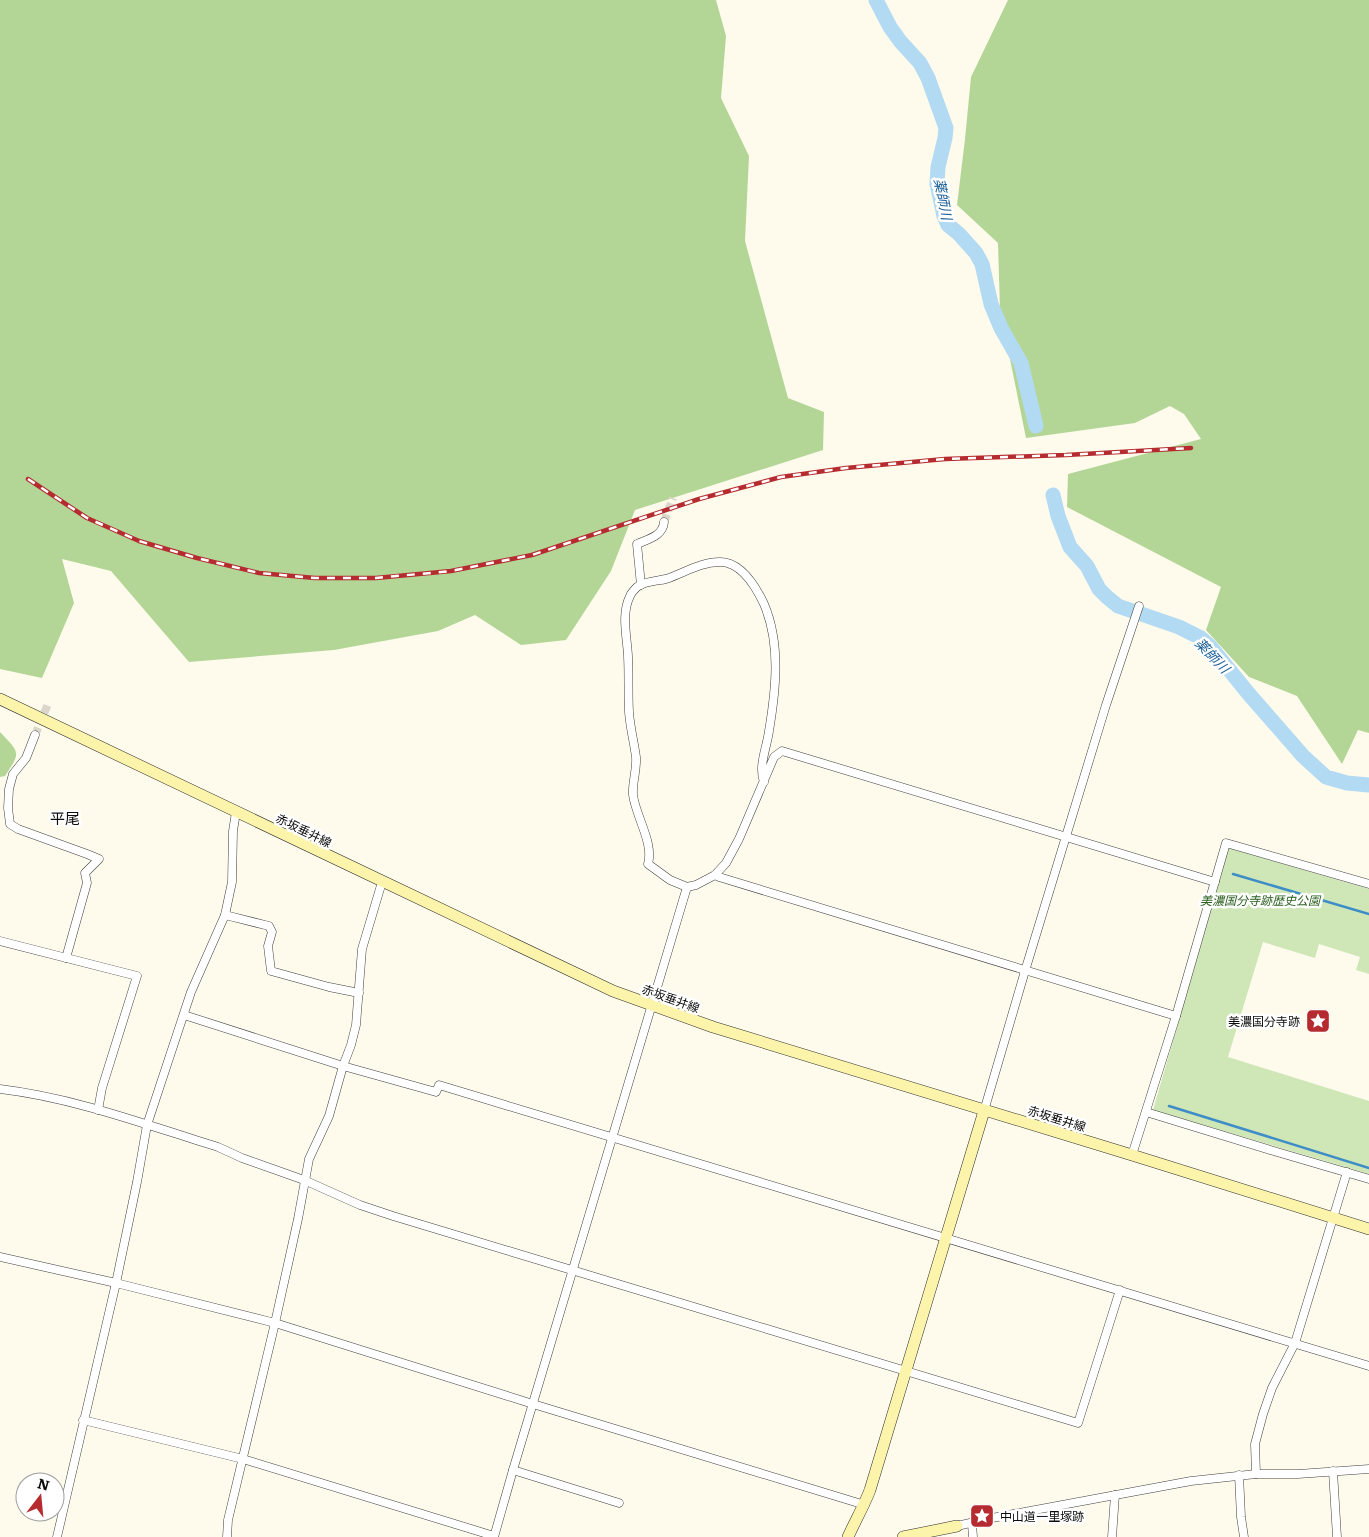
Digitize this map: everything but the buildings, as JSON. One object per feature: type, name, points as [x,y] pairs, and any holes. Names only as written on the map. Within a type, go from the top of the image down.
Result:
[{"type":"main road","name":"赤坂垂井線","points":[[0,699],[613,991],[712,1027],[1369,1229]]},
{"type":"main road","points":[[848,1537],[857,1516],[865,1505],[984,1111]]},
{"type":"main road","points":[[903,1537],[957,1526]]},
{"type":"street","points":[[641,585],[637,544],[660,533],[664,522]]},
{"type":"street","points":[[764,782],[761,770],[769,732],[775,687],[775,643],[769,618],[755,588],[746,575],[736,567],[721,562],[699,565],[667,578],[636,587],[630,595],[625,619],[629,713],[636,759],[633,793],[650,851],[648,864],[670,880],[687,887],[696,885],[715,874],[726,863],[739,840],[764,782],[774,758],[782,751],[1215,882]]},
{"type":"street","points":[[984,1111],[1065,838],[1139,606]]},
{"type":"street","points":[[35,736],[26,758],[13,774],[11,781],[8,808],[10,824],[18,829],[99,859],[85,873],[87,883],[66,958]]},
{"type":"street","points":[[57,1537],[116,1282],[147,1125],[190,992],[224,915],[232,882],[233,832],[236,812]]},
{"type":"street","points":[[1132,1155],[1176,1016],[1226,843],[1369,884]]},
{"type":"street","points":[[715,874],[719,877],[1176,1016]]},
{"type":"street","points":[[227,1537],[228,1520],[275,1323],[309,1159],[329,1116],[356,1025],[362,949],[382,882]]},
{"type":"street","points":[[83,1420],[243,1459],[494,1536],[512,1470],[687,887]]},
{"type":"street","points":[[224,915],[269,926],[272,932],[268,946],[271,971],[359,993]]},
{"type":"street","points":[[0,941],[137,976],[102,1088],[98,1110]]},
{"type":"street","points":[[184,1015],[343,1066],[436,1092],[439,1085],[1369,1366]]},
{"type":"street","points":[[0,1090],[31,1093],[98,1110],[218,1146],[242,1158],[304,1180],[360,1205],[1078,1423],[1120,1290]]},
{"type":"street","points":[[1146,1112],[1369,1179]]},
{"type":"street","points":[[1256,1474],[1255,1444],[1263,1414],[1272,1388],[1294,1344],[1347,1172]]},
{"type":"street","points":[[0,1256],[116,1282],[275,1323],[865,1505]]},
{"type":"street","points":[[957,1526],[1191,1481],[1239,1475],[1298,1474],[1369,1469]]},
{"type":"street","points":[[512,1470],[619,1503]]},
{"type":"street","points":[[1333,1471],[1337,1537]]},
{"type":"street","points":[[1239,1475],[1244,1537]]},
{"type":"street","points":[[1112,1537],[1115,1495]]},
{"type":"street","points":[[972,1524],[973,1537]]},
{"type":"green space","points":[[0,0],[716,0],[726,36],[721,98],[749,156],[745,241],[788,398],[824,412],[823,450],[635,510],[611,571],[566,640],[521,645],[475,615],[438,631],[334,650],[189,662],[111,571],[62,559],[74,603],[42,678],[0,669]]},
{"type":"green space","points":[[1008,0],[1369,0],[1369,733],[1358,730],[1342,764],[1297,696],[1249,677],[1206,630],[1221,587],[1067,507],[1068,474],[1201,439],[1184,414],[1170,406],[1135,423],[1026,438],[1000,310],[998,243],[957,205],[971,77]]},
{"type":"green space","points":[[0,732],[15,749],[16,757],[5,776],[0,777]]},
{"type":"green space","name":"美濃国分寺跡歴史公園","points":[[1229,848],[1369,889],[1369,974],[1356,970],[1360,957],[1319,944],[1315,958],[1263,942],[1228,1057],[1369,1101],[1369,1174],[1153,1110]]},
{"type":"waterway","name":"薬師川","points":[[876,0],[890,27],[920,63],[928,78],[946,128],[938,167],[937,184],[944,216],[948,225],[976,253],[982,264],[991,304],[1001,328],[1021,363],[1036,426]]},
{"type":"waterway","name":"薬師川","points":[[1053,495],[1058,516],[1070,547],[1087,566],[1099,589],[1107,597],[1118,606],[1179,627],[1201,638],[1210,646],[1303,756],[1326,777],[1347,783],[1369,785]]},
{"type":"waterway","points":[[1233,874],[1369,914]]},
{"type":"waterway","points":[[1169,1106],[1369,1168]]},
{"type":"tunnel","points":[[664,522],[673,498]]},
{"type":"tunnel","points":[[35,735],[48,704]]},
{"type":"railway","points":[[28,479],[87,518],[139,541],[197,558],[259,573],[315,578],[376,578],[451,571],[532,555],[699,499],[781,477],[846,468],[945,459],[1191,448]]},
{"type":"place","name":"美濃国分寺跡","points":[[1318,1021]]},
{"type":"place","name":"中山道一里塚跡","points":[[982,1516]]},
{"type":"district","name":"平尾","points":[[65,817]]}]
